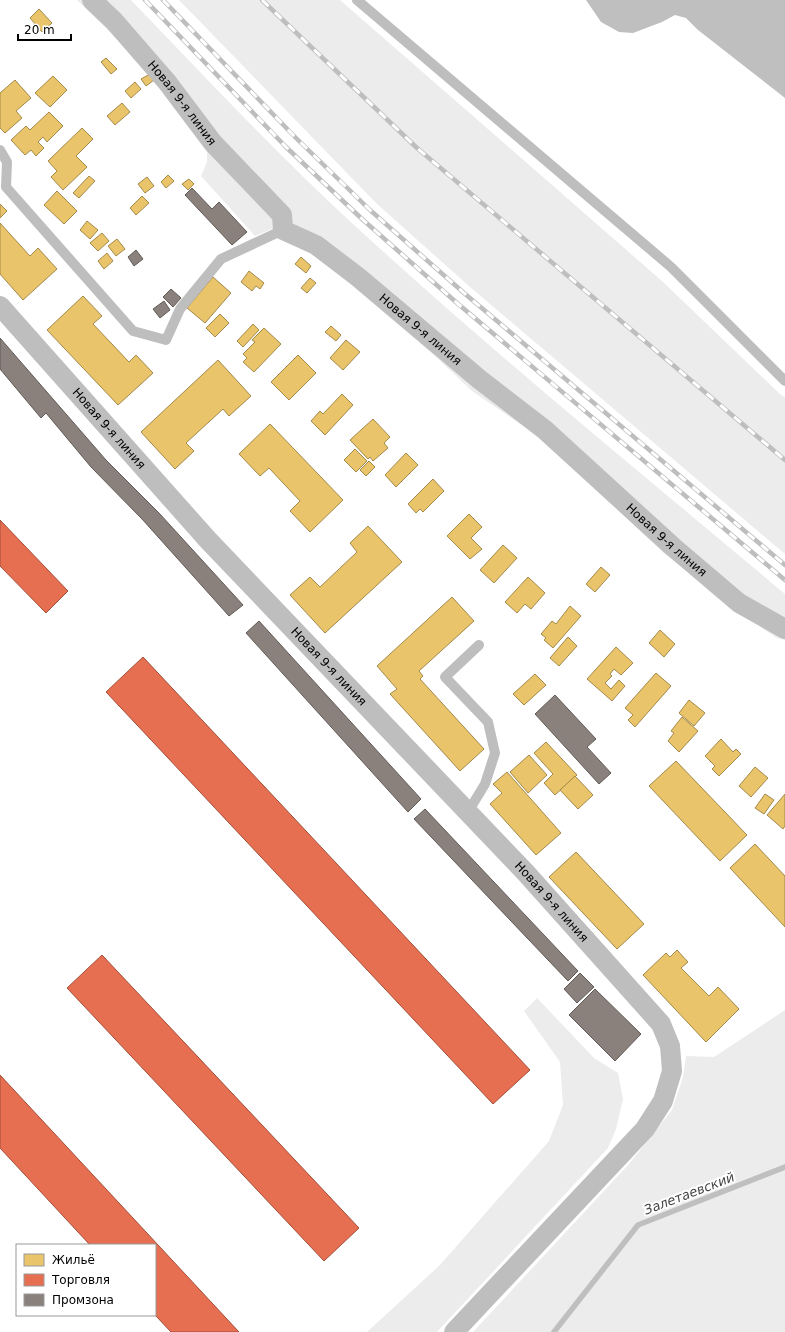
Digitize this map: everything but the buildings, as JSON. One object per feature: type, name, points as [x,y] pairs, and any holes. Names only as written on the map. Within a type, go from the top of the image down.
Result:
[{"type":"street","name":"Новая 9-я линия","points":[[92,0],[114,21],[167,82],[213,143],[282,215],[283,230],[316,245],[358,277],[479,379],[545,430],[672,546],[739,603],[785,629]]},
{"type":"street","name":"Новая 9-я линия","points":[[0,306],[208,540],[526,873],[661,1024],[670,1046],[672,1071],[663,1101],[645,1130],[454,1332]]},
{"type":"lane","points":[[357,0],[671,267],[785,382]]},
{"type":"lane","points":[[0,150],[7,162],[6,187],[133,331],[166,340],[180,309],[221,259],[283,230]]},
{"type":"lane","points":[[468,812],[485,784],[495,753],[488,722],[445,677],[479,645]]},
{"type":"shaded area","points":[[77,0],[131,0],[268,142],[353,224],[513,366],[785,594],[785,640],[777,638],[737,611],[666,555],[539,437],[472,391],[435,356],[313,252],[283,239],[272,229],[255,236],[201,176],[207,162],[207,143],[161,82]]},
{"type":"shaded area","points":[[179,0],[340,0],[662,281],[781,395],[785,397],[785,554],[470,287],[377,204]]},
{"type":"shaded area","points":[[586,0],[785,0],[785,98],[698,30],[686,18],[675,15],[662,22],[633,33],[619,32],[601,22]]},
{"type":"shaded area","points":[[537,998],[594,1058],[618,1073],[623,1099],[616,1129],[608,1148],[437,1332],[367,1332],[440,1265],[549,1141],[563,1105],[560,1062],[524,1011]]},
{"type":"shaded area","points":[[785,1010],[785,1332],[473,1332],[629,1164],[672,1110],[683,1077],[686,1056],[714,1057]]},
{"type":"waterway","name":"Залетаевский","points":[[554,1332],[638,1225],[785,1167]]},
{"type":"railway","points":[[145,0],[286,147],[362,219],[457,303],[785,580]]},
{"type":"railway","points":[[163,0],[296,138],[370,210],[464,293],[785,565]]},
{"type":"railway","points":[[262,0],[417,148],[785,460]]}]
